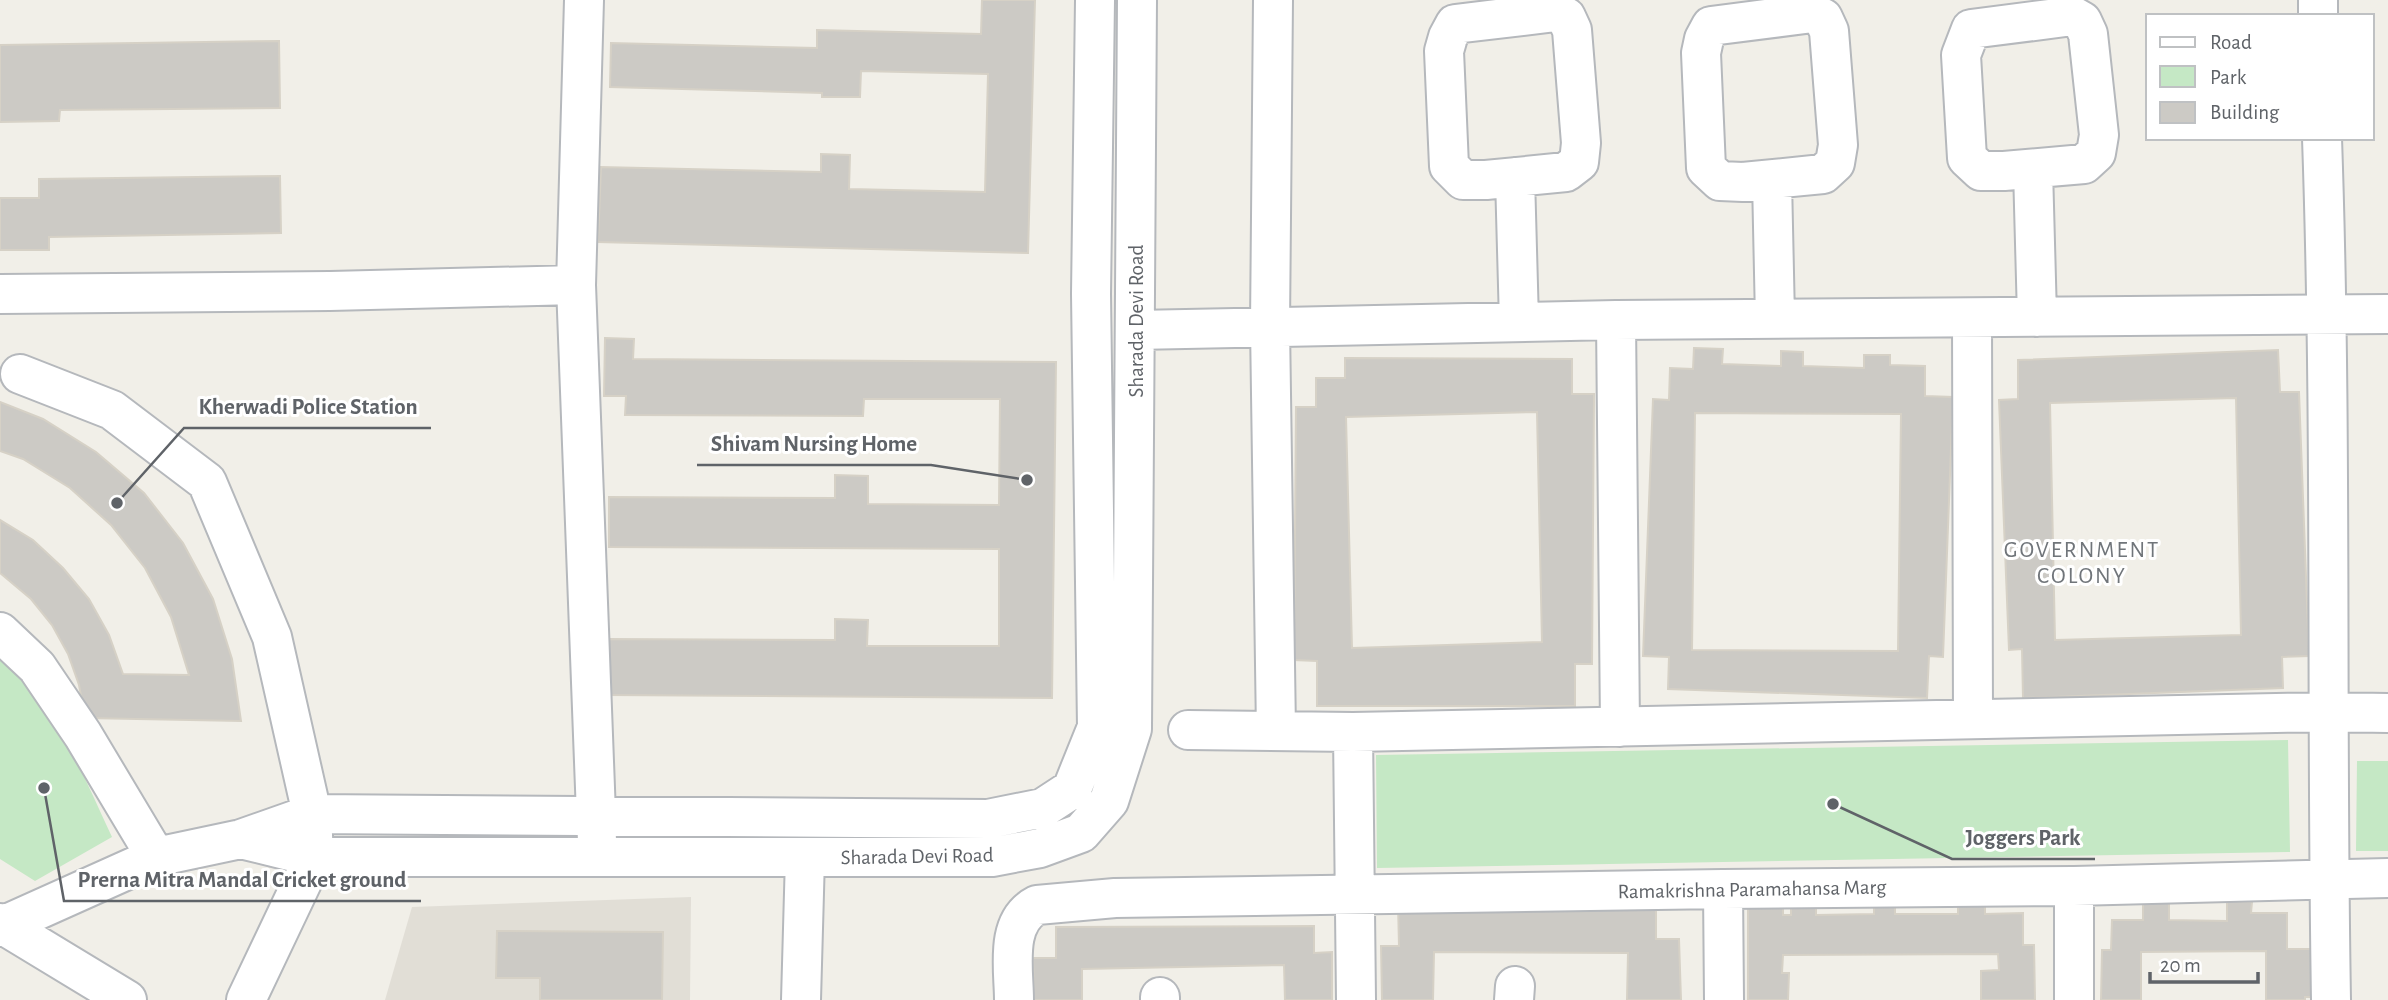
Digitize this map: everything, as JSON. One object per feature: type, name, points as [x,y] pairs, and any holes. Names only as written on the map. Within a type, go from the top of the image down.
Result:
[{"type":"street","points":[[584,0],[576,285],[598,815],[597,858]]},
{"type":"street","name":"Sharada Devi Road","points":[[1,925],[156,857],[241,839],[312,814],[988,819],[1043,808],[1072,789],[1097,727],[1091,278],[1095,0]]},
{"type":"street","name":"Sharada Devi Road","points":[[241,839],[314,857],[992,857],[1040,848],[1081,833],[1109,801],[1132,729],[1137,0]]},
{"type":"street","points":[[1273,0],[1270,326],[1276,731]]},
{"type":"street","points":[[1556,12],[1566,16],[1572,30],[1581,143],[1579,162],[1566,173],[1515,177],[1463,180],[1449,166],[1444,51],[1455,24],[1556,12]]},
{"type":"street","points":[[1813,13],[1823,18],[1829,32],[1838,145],[1835,163],[1823,174],[1772,180],[1720,181],[1706,168],[1701,53],[1711,26],[1813,13]]},
{"type":"street","points":[[2073,16],[2082,21],[2088,34],[2099,135],[2096,153],[2084,164],[2033,169],[1981,171],[1967,158],[1961,55],[1971,29],[2073,16]]},
{"type":"street","points":[[2322,140],[2328,315],[2327,712],[2331,1000]]},
{"type":"street","points":[[2033,169],[2037,317]]},
{"type":"street","points":[[1515,177],[1519,322]]},
{"type":"street","points":[[1772,180],[1775,319]]},
{"type":"street","points":[[1091,278],[1136,281]]},
{"type":"street","points":[[0,294],[330,291],[576,285]]},
{"type":"street","points":[[1136,330],[1616,320],[2388,314]]},
{"type":"street","points":[[1972,318],[1973,719]]},
{"type":"street","points":[[1616,320],[1620,727]]},
{"type":"street","points":[[19,374],[112,410],[207,482],[272,637],[312,814],[314,857],[246,1000]]},
{"type":"street","points":[[0,632],[37,667],[83,735],[156,857]]},
{"type":"street","points":[[1188,730],[1353,732],[2327,712],[2388,713]]},
{"type":"street","points":[[1353,732],[1356,1000]]},
{"type":"street","points":[[801,1000],[805,858]]},
{"type":"street","name":"Ramakrishna Paramahansa Marg","points":[[1014,1000],[1014,935],[1027,910],[1037,905],[1115,898],[2074,886],[2388,878]]},
{"type":"street","points":[[2074,886],[2074,1000]]},
{"type":"street","points":[[1723,889],[1724,1000]]},
{"type":"street","points":[[1,925],[127,1000]]},
{"type":"shaded area","points":[[691,897],[690,1000],[385,1000],[412,907]]},
{"type":"green space","points":[[0,652],[36,693],[65,738],[112,837],[35,881],[0,859]]},
{"type":"green space","points":[[2288,740],[2290,852],[1377,868],[1376,755]]},
{"type":"green space","points":[[2357,761],[2388,761],[2388,851],[2356,851]]},
{"type":"building","points":[[982,0],[1035,0],[1028,253],[598,242],[601,167],[821,172],[821,154],[850,155],[849,189],[985,192],[988,74],[861,71],[860,97],[822,97],[822,93],[610,87],[611,43],[817,48],[817,30],[981,34]]},
{"type":"building","points":[[279,41],[280,108],[60,110],[59,121],[0,122],[0,45]]},
{"type":"building","points":[[280,176],[281,233],[49,237],[49,250],[0,250],[0,198],[39,198],[39,179]]},
{"type":"building","points":[[605,338],[634,339],[633,359],[1056,362],[1052,698],[607,695],[608,639],[835,640],[835,619],[868,620],[867,646],[999,646],[999,549],[609,547],[609,497],[835,498],[835,475],[868,476],[868,504],[999,505],[1000,399],[864,399],[863,416],[625,415],[626,396],[604,396]]},
{"type":"building","points":[[1694,348],[1723,349],[1722,364],[1781,366],[1781,351],[1803,352],[1803,366],[1864,368],[1864,355],[1890,355],[1890,365],[1925,366],[1925,396],[1953,397],[1943,657],[1929,656],[1927,698],[1668,689],[1669,657],[1643,656],[1653,399],[1669,400],[1670,368],[1693,369]],"holes":[[[1695,413],[1901,414],[1898,651],[1692,650]]]},
{"type":"building","points":[[2278,350],[2280,392],[2299,392],[2309,656],[2282,657],[2283,688],[2023,698],[2022,649],[2009,650],[1999,400],[2018,399],[2018,360]],"holes":[[[2236,398],[2241,635],[2055,640],[2050,403]]]},
{"type":"building","points":[[1345,358],[1572,359],[1572,394],[1594,394],[1592,664],[1575,664],[1575,706],[1317,706],[1317,661],[1294,660],[1296,407],[1316,407],[1316,378],[1345,378]],"holes":[[[1537,412],[1542,642],[1352,648],[1346,417]]]},
{"type":"building","points":[[0,402],[43,419],[96,452],[144,493],[183,543],[213,599],[232,659],[241,721],[85,718],[79,685],[68,654],[52,625],[31,599],[0,573],[0,520],[33,540],[63,568],[89,599],[109,635],[123,674],[189,675],[171,617],[145,568],[111,525],[70,488],[23,459],[0,451]]},
{"type":"building","points":[[1656,897],[1656,939],[1679,939],[1681,1000],[1627,1000],[1628,953],[1434,952],[1433,1000],[1382,1000],[1381,946],[1399,946],[1398,903]]},
{"type":"building","points":[[2143,900],[2169,900],[2169,920],[2227,921],[2227,902],[2252,902],[2251,913],[2287,913],[2287,949],[2316,949],[2315,997],[2305,997],[2305,1000],[2266,1000],[2266,951],[2141,952],[2141,1000],[2101,1000],[2102,950],[2111,950],[2112,920],[2143,920]]},
{"type":"building","points":[[1874,901],[1895,901],[1895,914],[1958,914],[1958,902],[1985,902],[1985,914],[2023,913],[2023,945],[2034,945],[2035,1000],[1981,1000],[1981,971],[1999,970],[1998,954],[1783,955],[1782,973],[1789,973],[1788,1000],[1748,1000],[1748,903],[1783,903],[1783,915],[1791,915],[1791,903],[1816,903],[1816,915],[1874,914]]},
{"type":"building","points":[[1314,926],[1314,953],[1332,952],[1332,1000],[1285,1000],[1284,965],[1082,969],[1082,1000],[1034,1000],[1033,958],[1056,958],[1056,927]]},
{"type":"building","points":[[497,931],[663,932],[662,1000],[540,1000],[540,978],[496,978]]},
{"type":"place","name":"Shivam Nursing Home","points":[[1027,480]]},
{"type":"place","name":"Kherwadi Police Station","points":[[117,503]]},
{"type":"place","name":"Prerna Mitra Mandal Cricket ground","points":[[44,788]]},
{"type":"place","name":"Joggers Park","points":[[1833,804]]},
{"type":"district","name":"GOVERNMENT COLONY","points":[[2082,562]]}]
